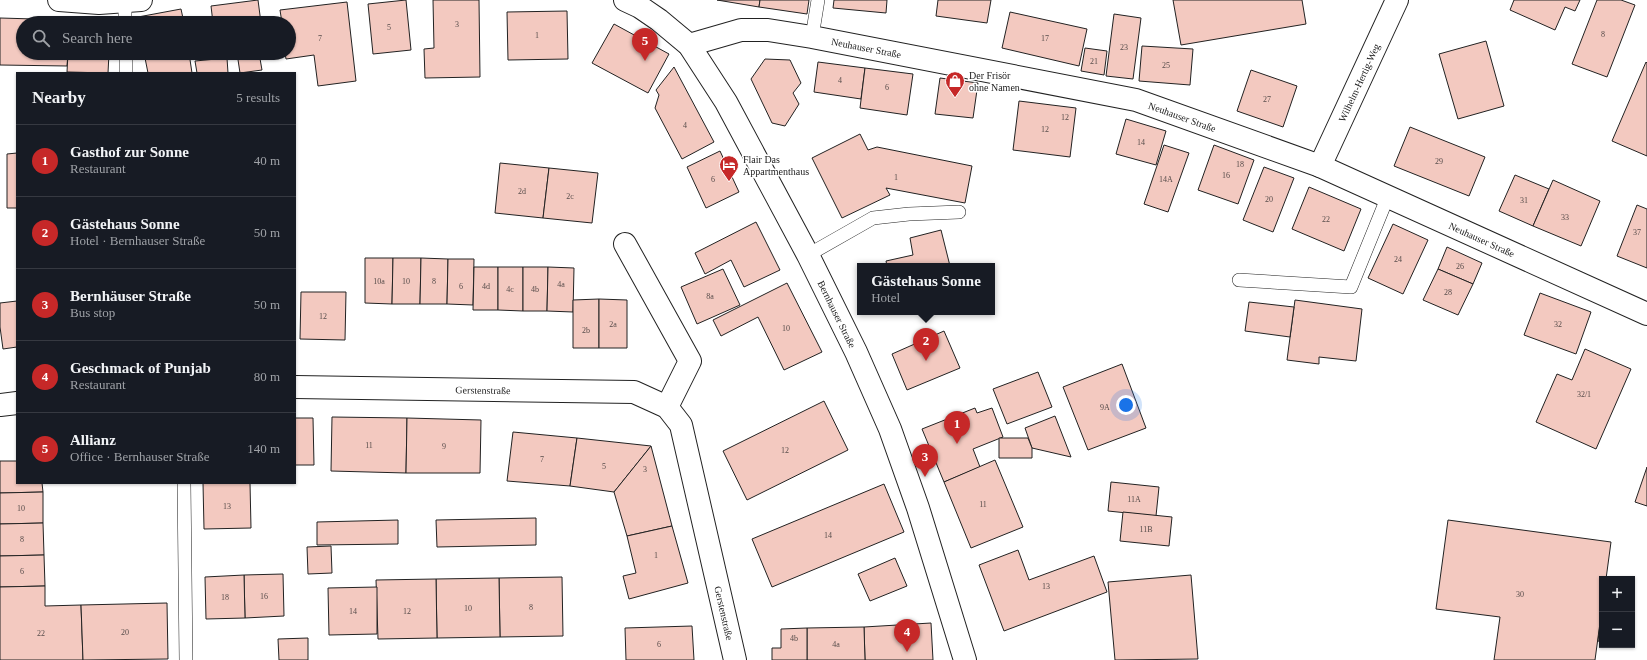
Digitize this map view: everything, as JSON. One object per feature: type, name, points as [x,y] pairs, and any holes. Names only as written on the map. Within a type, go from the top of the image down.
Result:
[{"type":"main road","points":[[60,0],[99,3],[131,8]]},
{"type":"main road","name":"Wilhelm-Hertig-Weg","points":[[1320,166],[1398,0]]},
{"type":"main road","name":"Bernhauser Straße","points":[[634,2],[689,44],[726,102],[808,254],[856,352],[890,429],[918,508],[965,660]]},
{"type":"main road","name":"Neuhauser Straße","points":[[689,44],[741,30],[768,30],[812,37],[1136,100],[1320,166],[1647,314]]},
{"type":"main road","points":[[625,244],[690,361],[667,407]]},
{"type":"main road","name":"Gerstenstraße","points":[[296,386],[634,392],[667,407],[681,425],[735,660]]},
{"type":"main road","points":[[0,405],[16,404]]},
{"type":"lane","points":[[812,37],[818,0]]},
{"type":"lane","points":[[126,60],[126,72]]},
{"type":"lane","points":[[1239,280],[1351,286],[1388,196]]},
{"type":"lane","points":[[808,254],[873,218],[909,214],[959,212]]},
{"type":"lane","points":[[184,484],[186,660]]},
{"type":"building","points":[[258,0],[260,16],[212,16],[211,6]]},
{"type":"building","points":[[406,0],[411,50],[373,54],[368,4]]},
{"type":"building","points":[[433,0],[479,0],[480,77],[425,78],[424,49],[434,48]]},
{"type":"building","points":[[717,0],[760,0],[759,7]]},
{"type":"building","points":[[760,0],[809,0],[807,14],[759,7]]},
{"type":"building","points":[[834,0],[887,0],[886,13],[833,8]]},
{"type":"building","points":[[938,0],[991,0],[987,23],[936,16]]},
{"type":"building","points":[[1173,0],[1302,0],[1306,24],[1181,45]]},
{"type":"building","points":[[1514,0],[1580,0],[1575,11],[1565,7],[1555,30],[1510,10]]},
{"type":"building","points":[[1597,0],[1621,0],[1635,5],[1607,77],[1572,64]]},
{"type":"building","points":[[347,2],[356,81],[318,86],[314,55],[296,58],[296,16],[281,16],[280,10]]},
{"type":"building","points":[[181,9],[182,16],[143,16]]},
{"type":"building","points":[[567,11],[568,59],[508,60],[507,12]]},
{"type":"building","points":[[1010,12],[1087,29],[1079,66],[1002,48]]},
{"type":"building","points":[[1114,14],[1141,18],[1133,79],[1106,76]]},
{"type":"building","points":[[0,18],[16,18],[16,60],[67,60],[67,66],[0,65]]},
{"type":"building","points":[[614,24],[669,54],[648,93],[592,63]]},
{"type":"building","points":[[1486,41],[1504,106],[1458,119],[1439,54]]},
{"type":"building","points":[[1142,46],[1193,49],[1190,85],[1139,81]]},
{"type":"building","points":[[1085,48],[1107,51],[1104,75],[1081,71]]},
{"type":"building","points":[[765,59],[790,60],[801,83],[793,93],[799,104],[785,126],[772,123],[751,79]]},
{"type":"building","points":[[68,60],[109,60],[108,72],[67,72]]},
{"type":"building","points":[[145,60],[190,60],[192,72],[148,72]]},
{"type":"building","points":[[227,60],[228,72],[197,72],[195,61]]},
{"type":"building","points":[[238,60],[260,60],[262,70],[240,72]]},
{"type":"building","points":[[818,62],[865,68],[861,99],[814,92]]},
{"type":"building","points":[[1646,62],[1647,63],[1647,156],[1612,141]]},
{"type":"building","points":[[674,67],[714,142],[682,159],[655,108],[659,95],[656,90]]},
{"type":"building","points":[[865,68],[913,74],[907,115],[860,108]]},
{"type":"building","points":[[1251,70],[1297,86],[1283,127],[1237,111]]},
{"type":"building","points":[[940,78],[978,83],[973,118],[935,114]]},
{"type":"building","points":[[1019,101],[1076,108],[1070,157],[1013,150]]},
{"type":"building","points":[[1126,119],[1166,131],[1156,165],[1116,154]]},
{"type":"building","points":[[1410,127],[1485,157],[1469,196],[1394,166]]},
{"type":"building","points":[[860,134],[868,150],[877,147],[972,166],[965,203],[886,188],[890,195],[842,218],[812,158]]},
{"type":"building","points":[[1164,145],[1189,153],[1168,212],[1144,204]]},
{"type":"building","points":[[1214,145],[1254,160],[1238,204],[1198,190]]},
{"type":"building","points":[[720,151],[739,192],[706,208],[687,167]]},
{"type":"building","points":[[16,153],[16,208],[7,208],[7,154]]},
{"type":"building","points":[[500,163],[549,168],[543,218],[495,213]]},
{"type":"building","points":[[1264,167],[1294,178],[1273,232],[1243,220]]},
{"type":"building","points":[[549,168],[598,173],[592,223],[543,218]]},
{"type":"building","points":[[1515,175],[1549,189],[1533,226],[1499,211]]},
{"type":"building","points":[[1553,180],[1600,201],[1581,246],[1533,226]]},
{"type":"building","points":[[1309,187],[1361,209],[1344,251],[1292,229]]},
{"type":"building","points":[[1637,205],[1647,209],[1647,268],[1617,256]]},
{"type":"building","points":[[756,222],[780,270],[744,287],[731,260],[705,274],[695,253]]},
{"type":"building","points":[[1393,224],[1428,240],[1403,294],[1368,278]]},
{"type":"building","points":[[941,230],[949,263],[886,263],[886,261],[913,255],[910,238]]},
{"type":"building","points":[[1447,247],[1482,263],[1473,284],[1438,269]]},
{"type":"building","points":[[365,258],[393,258],[392,304],[365,303]]},
{"type":"building","points":[[393,258],[421,258],[420,304],[392,304]]},
{"type":"building","points":[[421,258],[448,259],[447,304],[420,304]]},
{"type":"building","points":[[448,259],[474,259],[473,305],[447,304]]},
{"type":"building","points":[[474,267],[498,267],[498,310],[473,310]]},
{"type":"building","points":[[498,267],[523,267],[523,311],[498,310]]},
{"type":"building","points":[[523,267],[548,267],[547,311],[523,311]]},
{"type":"building","points":[[548,267],[574,268],[573,312],[547,311]]},
{"type":"building","points":[[723,269],[740,305],[697,324],[681,287]]},
{"type":"building","points":[[1438,269],[1473,284],[1458,315],[1423,300]]},
{"type":"building","points":[[787,283],[822,352],[784,370],[758,317],[721,336],[713,320]]},
{"type":"building","points":[[301,292],[346,292],[345,340],[300,339]]},
{"type":"building","points":[[1540,293],[1591,312],[1576,354],[1524,335]]},
{"type":"building","points":[[599,299],[599,348],[573,348],[573,300]]},
{"type":"building","points":[[599,299],[627,300],[627,348],[599,348]]},
{"type":"building","points":[[1295,300],[1362,309],[1356,361],[1319,357],[1319,364],[1287,360]]},
{"type":"building","points":[[16,301],[16,347],[3,349],[0,327],[0,303]]},
{"type":"building","points":[[1249,302],[1294,307],[1290,337],[1245,331]]},
{"type":"building","points":[[944,331],[960,368],[907,390],[892,354]]},
{"type":"building","points":[[1585,349],[1631,369],[1596,449],[1536,422],[1557,374],[1572,380]]},
{"type":"building","points":[[1122,364],[1146,428],[1088,450],[1063,387]]},
{"type":"building","points":[[1038,372],[1052,407],[1007,424],[993,389]]},
{"type":"building","points":[[824,401],[848,450],[747,500],[723,451]]},
{"type":"building","points":[[975,408],[977,413],[992,408],[1003,437],[973,449],[980,467],[944,482],[922,429]]},
{"type":"building","points":[[1055,416],[1071,457],[1032,448],[1025,428]]},
{"type":"building","points":[[332,417],[407,418],[406,473],[331,471]]},
{"type":"building","points":[[296,418],[313,418],[314,465],[296,465]]},
{"type":"building","points":[[407,418],[481,420],[480,473],[406,473]]},
{"type":"building","points":[[513,432],[577,438],[570,486],[507,481]]},
{"type":"building","points":[[577,438],[651,446],[614,492],[570,486]]},
{"type":"building","points":[[999,438],[1028,438],[1032,448],[1032,458],[999,458]]},
{"type":"building","points":[[651,446],[672,526],[627,536],[614,492]]},
{"type":"building","points":[[995,460],[1023,527],[971,548],[944,482]]},
{"type":"building","points":[[0,461],[16,461],[16,484],[42,484],[43,492],[0,493]]},
{"type":"building","points":[[1647,467],[1647,506],[1635,502]]},
{"type":"building","points":[[1111,482],[1159,487],[1156,516],[1108,511]]},
{"type":"building","points":[[203,484],[250,484],[251,528],[204,529]]},
{"type":"building","points":[[884,484],[904,532],[772,587],[752,539]]},
{"type":"building","points":[[43,492],[43,523],[0,524],[0,493]]},
{"type":"building","points":[[1123,512],[1172,517],[1169,546],[1120,541]]},
{"type":"building","points":[[536,518],[536,545],[437,547],[436,520]]},
{"type":"building","points":[[398,520],[398,544],[317,545],[317,522]]},
{"type":"building","points":[[1448,520],[1611,542],[1606,576],[1599,576],[1599,630],[1595,660],[1494,660],[1500,617],[1436,609]]},
{"type":"building","points":[[43,523],[44,555],[0,556],[0,524]]},
{"type":"building","points":[[672,526],[688,583],[629,599],[623,576],[636,573],[627,536]]},
{"type":"building","points":[[331,546],[332,573],[308,574],[307,547]]},
{"type":"building","points":[[1018,550],[1029,580],[1094,556],[1107,592],[1004,631],[979,565]]},
{"type":"building","points":[[44,555],[45,586],[0,587],[0,556]]},
{"type":"building","points":[[895,558],[907,586],[870,601],[858,574]]},
{"type":"building","points":[[283,574],[284,616],[245,618],[244,575]]},
{"type":"building","points":[[244,575],[245,618],[206,619],[205,577]]},
{"type":"building","points":[[1191,575],[1198,659],[1115,660],[1108,582]]},
{"type":"building","points":[[562,577],[563,636],[500,637],[499,578]]},
{"type":"building","points":[[499,578],[500,637],[437,638],[436,579]]},
{"type":"building","points":[[436,579],[437,638],[378,639],[376,580]]},
{"type":"building","points":[[45,586],[45,606],[81,605],[83,660],[0,660],[0,587]]},
{"type":"building","points":[[377,587],[377,634],[329,635],[328,588]]},
{"type":"building","points":[[167,603],[168,659],[83,660],[81,605]]},
{"type":"building","points":[[931,623],[933,660],[865,660],[864,627]]},
{"type":"building","points":[[692,626],[694,660],[626,660],[625,628]]},
{"type":"building","points":[[864,627],[865,660],[807,660],[807,628]]},
{"type":"building","points":[[807,628],[807,660],[772,660],[772,648],[781,648],[781,629]]},
{"type":"building","points":[[308,638],[308,660],[279,660],[278,639]]},
{"type":"place","name":"Allianz","points":[[645,61]]},
{"type":"place","name":"Der Frisör ohne Namen","points":[[955,98]]},
{"type":"place","name":"Flair Das Appartmenthaus","points":[[729,182]]},
{"type":"place","name":"Gästehaus Sonne","points":[[926,361]]},
{"type":"place","name":"Gasthof zur Sonne","points":[[957,444]]},
{"type":"place","name":"Bernhäuser Straße","points":[[925,477]]},
{"type":"place","name":"Geschmack of Punjab","points":[[907,652]]}]
